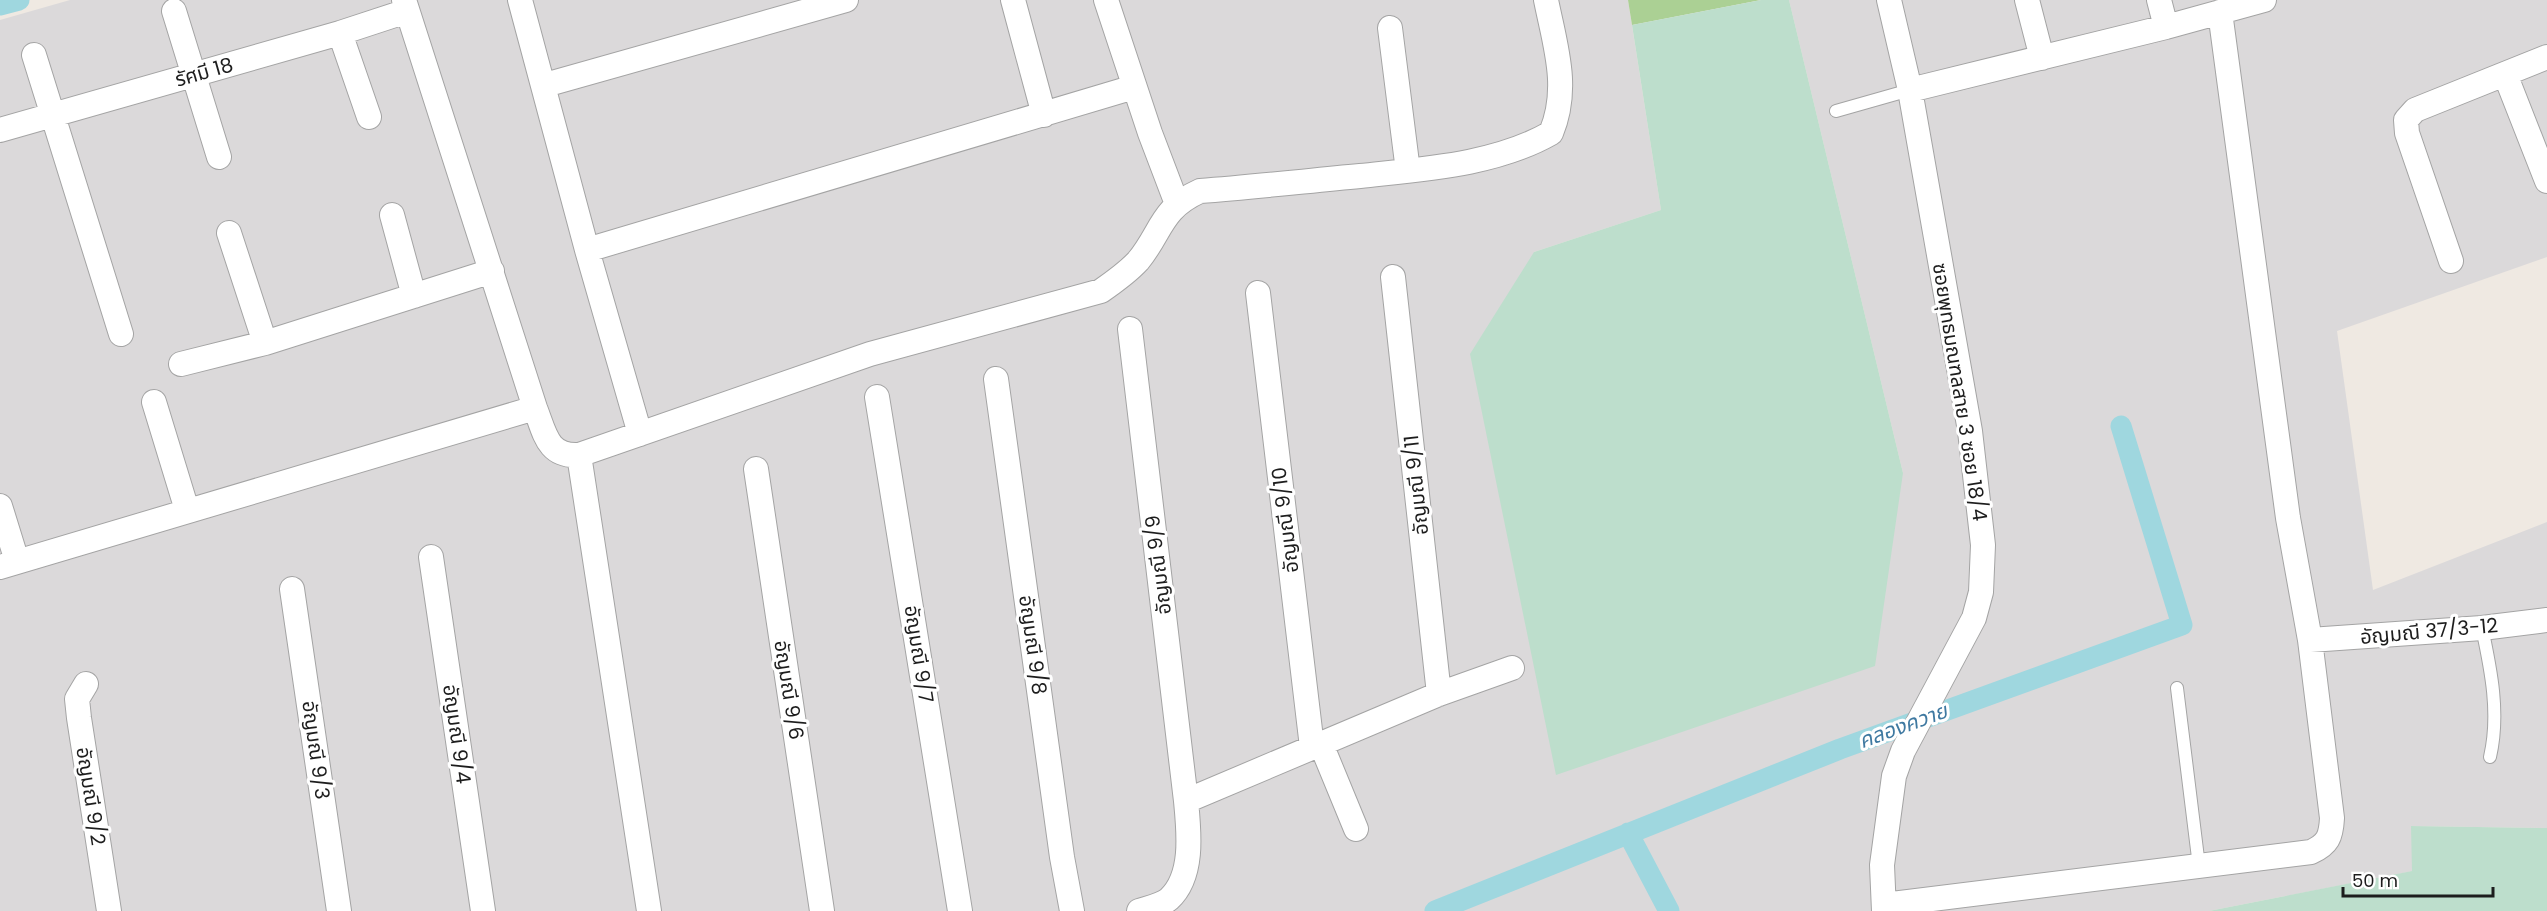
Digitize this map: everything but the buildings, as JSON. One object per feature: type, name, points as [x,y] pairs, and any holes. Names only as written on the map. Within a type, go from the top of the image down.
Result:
[{"type":"street","points":[[520,0],[545,85],[587,250],[640,434]]},
{"type":"street","points":[[545,85],[846,0]]},
{"type":"street","points":[[1013,0],[1044,115]]},
{"type":"street","points":[[1106,0],[1134,87],[1177,204]]},
{"type":"street","points":[[405,6],[535,408],[552,448],[565,456],[579,455],[870,354],[1101,291],[1123,276],[1139,260],[1177,204],[1200,191],[1408,171],[1482,158],[1528,146],[1551,132],[1561,98],[1561,73],[1546,0]]},
{"type":"street","name":"ซอยพุทธมณฑลสาย 3 ซอย 18/4","points":[[1884,908],[1882,865],[1894,776],[1903,751],[1974,618],[1981,592],[1983,545],[1970,431],[1910,90],[1889,0]]},
{"type":"street","points":[[2026,0],[2042,58]]},
{"type":"street","points":[[2159,0],[2166,27]]},
{"type":"street","points":[[1910,90],[2166,27],[2264,0]]},
{"type":"street","name":"รัศมี 18","points":[[0,130],[340,33],[405,6]]},
{"type":"street","points":[[174,11],[219,157]]},
{"type":"street","points":[[1884,908],[2311,852],[2324,846],[2331,835],[2332,818],[2310,640],[2288,518],[2220,12]]},
{"type":"street","points":[[1390,28],[1408,171]]},
{"type":"street","points":[[340,33],[369,117]]},
{"type":"street","points":[[34,55],[121,334]]},
{"type":"street","points":[[2451,261],[2407,133],[2406,120],[2415,110],[2547,57]]},
{"type":"street","points":[[2505,75],[2547,181]]},
{"type":"street","points":[[587,250],[1134,87]]},
{"type":"street","points":[[392,215],[414,296]]},
{"type":"street","points":[[230,233],[265,343]]},
{"type":"street","points":[[181,364],[265,343],[492,271]]},
{"type":"street","name":"อัญมณี 9/11","points":[[1393,277],[1439,694]]},
{"type":"street","name":"อัญมณี 9/10","points":[[1258,293],[1317,746],[1356,829]]},
{"type":"street","name":"อัญมณี 9/9","points":[[1130,330],[1186,801],[1188,852],[1182,884],[1168,900],[1139,911]]},
{"type":"street","name":"อัญมณี 9/8","points":[[996,379],[1062,856],[1072,911]]},
{"type":"street","name":"อัญมณี 9/7","points":[[878,397],[960,911]]},
{"type":"street","points":[[154,402],[187,510]]},
{"type":"street","points":[[0,506],[9,564],[535,408]]},
{"type":"street","points":[[579,455],[649,911]]},
{"type":"street","name":"อัญมณี 9/6","points":[[756,470],[822,911]]},
{"type":"street","name":"อัญมณี 9/4","points":[[431,557],[483,911]]},
{"type":"street","name":"อัญมณี 9/3","points":[[292,589],[339,911]]},
{"type":"street","name":"อัญมณี 37/3-12","points":[[2310,640],[2482,628],[2547,620]]},
{"type":"street","points":[[1186,801],[1439,694],[1512,668]]},
{"type":"street","name":"อัญมณี 9/2","points":[[86,684],[77,699],[109,911]]},
{"type":"lane","points":[[1836,111],[1910,90]]},
{"type":"lane","points":[[2482,628],[2493,688],[2495,721],[2490,757]]},
{"type":"lane","points":[[2177,688],[2199,866]]},
{"type":"shaded area","points":[[70,0],[1628,0],[1661,210],[1534,252],[1903,473],[1789,0],[2547,0],[2547,257],[2337,331],[2373,590],[2547,522],[2547,828],[2412,826],[2413,871],[2209,911],[0,911],[0,20]]},
{"type":"green space","points":[[1628,0],[1761,0],[1632,25]]},
{"type":"green space","points":[[1761,0],[1789,0],[1903,473],[1875,666],[1556,775],[1470,354],[1534,252],[1661,210],[1632,25]]},
{"type":"green space","points":[[2411,826],[2547,828],[2547,911],[2209,911],[2412,871]]},
{"type":"waterway","points":[[0,5],[19,0]]},
{"type":"waterway","name":"คลองควาย","points":[[1435,911],[1840,749],[2182,625],[2121,426]]},
{"type":"waterway","points":[[1628,833],[1669,911]]}]
